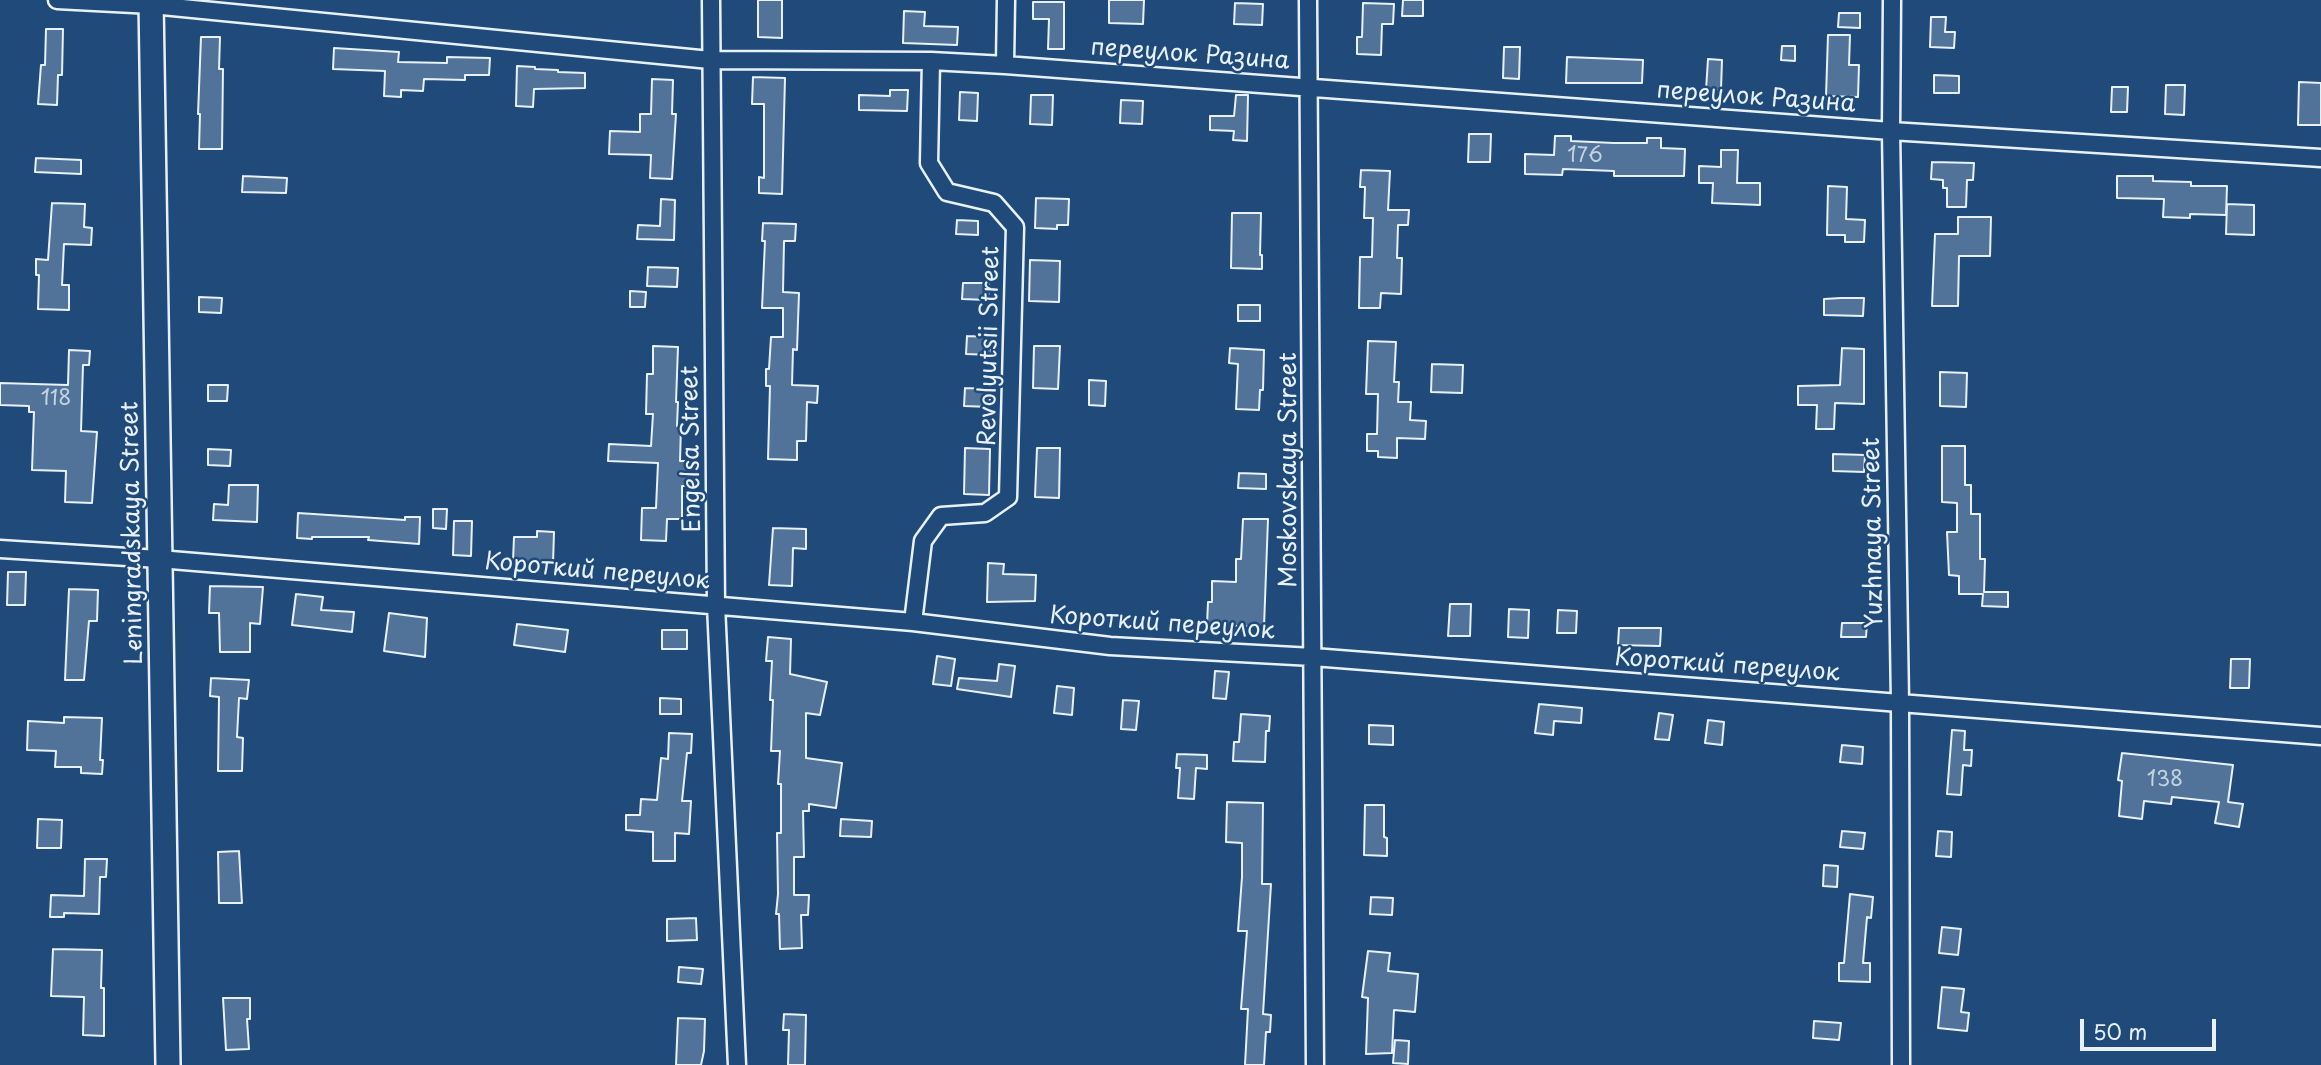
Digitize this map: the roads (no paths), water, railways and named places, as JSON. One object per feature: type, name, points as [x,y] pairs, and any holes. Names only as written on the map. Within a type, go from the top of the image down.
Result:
[{"type":"street","name":"переулок Разина","points":[[57,0],[151,3],[710,60],[931,61],[1005,65],[1891,131],[2321,158]]},
{"type":"street","name":"Engelsa Street","points":[[711,0],[716,605],[737,1065]]},
{"type":"street","points":[[1005,65],[1006,0]]},
{"type":"street","name":"Moskovskaya Street","points":[[1308,0],[1315,1065]]},
{"type":"street","name":"Yuzhnaya Street","points":[[1892,0],[1891,131],[1900,702],[1901,1065]]},
{"type":"street","name":"Leningradskaya Street","points":[[151,3],[168,1065]]},
{"type":"street","name":"Revolyutsii Street","points":[[913,622],[923,541],[941,516],[985,513],[1008,497],[1015,227],[995,203],[947,192],[929,163],[931,61]]},
{"type":"street","name":"Короткий переулок","points":[[0,549],[159,559],[913,622],[1110,646],[1313,657],[2321,736]]}]
